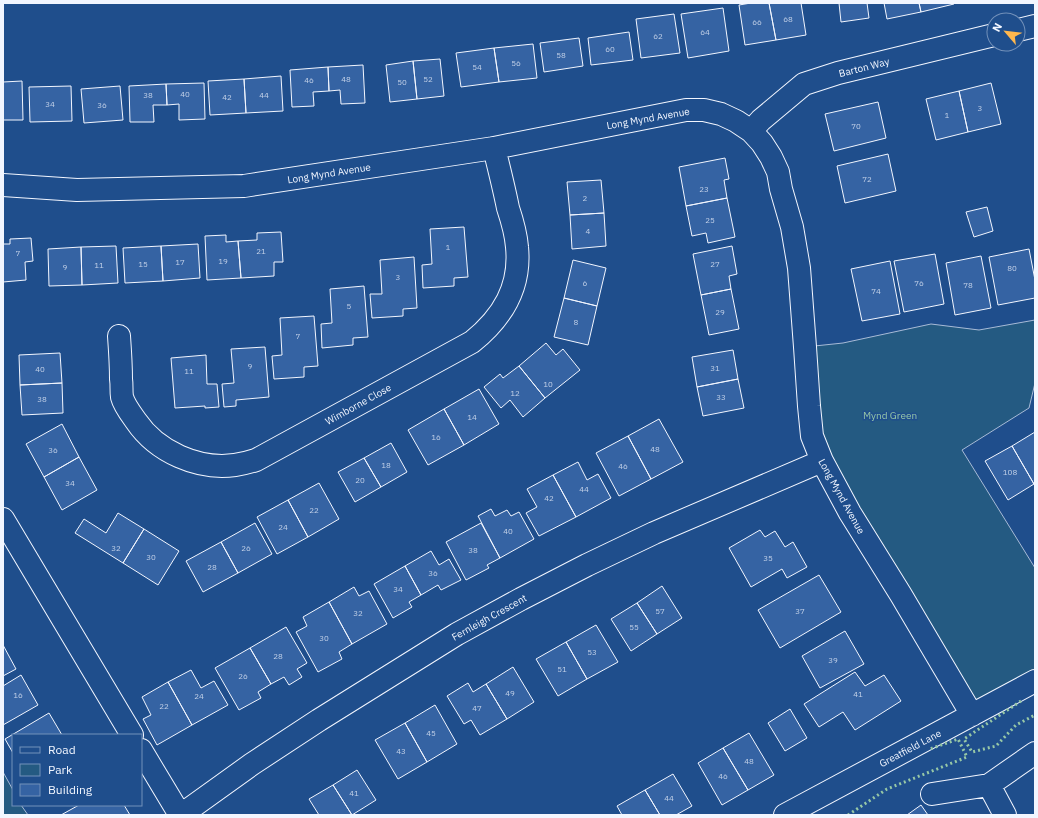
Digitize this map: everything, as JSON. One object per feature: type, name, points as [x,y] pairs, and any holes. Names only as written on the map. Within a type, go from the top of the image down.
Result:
[{"type":"street","name":"Barton Way","points":[[751,131],[761,120],[804,84],[838,73],[986,37]]},
{"type":"street","name":"Long Mynd Avenue","points":[[3,185],[77,190],[244,186],[494,148],[686,110],[704,110],[720,114],[736,121],[751,131],[772,157],[778,172],[781,189],[792,227],[799,276],[812,436],[822,461],[850,513],[901,595],[972,715]]},
{"type":"street","name":"Wimborne Close","points":[[119,336],[122,398],[136,421],[150,437],[162,447],[191,461],[213,465],[235,465],[256,460],[472,342],[487,330],[499,315],[509,300],[514,282],[517,264],[517,246],[494,148]]},
{"type":"street","name":"Fernleigh Crescent","points":[[180,815],[252,764],[319,720],[457,634],[515,602],[654,533],[822,461]]},
{"type":"street","points":[[3,519],[131,734]]},
{"type":"street","name":"Greatfield Lane","points":[[784,815],[1035,681]]},
{"type":"street","points":[[142,752],[180,815]]},
{"type":"street","points":[[932,794],[989,785],[1035,753]]},
{"type":"street","points":[[989,785],[1005,815]]},
{"type":"green space","name":"Mynd Green","points":[[1035,320],[1035,383],[1029,408],[962,450],[1035,568],[1035,681],[972,715],[822,461],[805,347],[843,343],[931,324],[979,330]]},
{"type":"green space","points":[[3,772],[12,788],[12,806],[22,806],[28,815],[3,815]]},
{"type":"building","points":[[769,3],[776,40],[745,45],[739,5]]},
{"type":"building","points":[[769,3],[801,3],[806,35],[776,40]]},
{"type":"building","points":[[839,3],[867,3],[869,18],[841,22]]},
{"type":"building","points":[[884,3],[919,3],[921,12],[887,19]]},
{"type":"building","points":[[919,3],[954,3],[954,4],[921,12]]},
{"type":"building","points":[[723,8],[729,51],[688,58],[681,14]]},
{"type":"building","points":[[674,14],[680,53],[641,58],[636,19]]},
{"type":"building","points":[[629,32],[633,60],[591,65],[588,38]]},
{"type":"building","points":[[579,38],[583,66],[544,72],[540,43]]},
{"type":"building","points":[[533,44],[537,78],[499,82],[494,48]]},
{"type":"building","points":[[494,48],[499,82],[461,87],[456,53]]},
{"type":"building","points":[[440,59],[444,96],[417,99],[413,61]]},
{"type":"building","points":[[413,61],[417,99],[390,102],[386,65]]},
{"type":"building","points":[[363,65],[365,103],[341,104],[340,90],[329,91],[328,67]]},
{"type":"building","points":[[328,67],[329,91],[313,92],[314,106],[292,107],[290,70]]},
{"type":"building","points":[[281,76],[283,111],[246,113],[244,79]]},
{"type":"building","points":[[244,79],[246,113],[210,115],[208,81]]},
{"type":"building","points":[[22,81],[23,120],[3,120],[3,82]]},
{"type":"building","points":[[204,83],[205,119],[179,120],[179,104],[167,105],[166,84]]},
{"type":"building","points":[[991,83],[1001,124],[968,132],[959,91]]},
{"type":"building","points":[[166,84],[167,105],[153,105],[154,122],[130,122],[129,86]]},
{"type":"building","points":[[71,86],[72,121],[30,122],[29,87]]},
{"type":"building","points":[[120,86],[123,120],[84,123],[81,89]]},
{"type":"building","points":[[959,91],[968,132],[936,140],[926,99]]},
{"type":"building","points":[[878,102],[886,138],[834,151],[825,114]]},
{"type":"building","points":[[888,154],[896,191],[845,203],[837,166]]},
{"type":"building","points":[[725,158],[729,179],[724,180],[727,198],[686,206],[679,167]]},
{"type":"building","points":[[601,180],[604,213],[570,215],[567,182]]},
{"type":"building","points":[[727,198],[735,237],[708,243],[706,233],[692,236],[686,206]]},
{"type":"building","points":[[987,207],[993,231],[974,237],[966,212]]},
{"type":"building","points":[[604,213],[606,246],[572,249],[570,215]]},
{"type":"building","points":[[464,227],[468,277],[454,278],[454,286],[423,288],[422,265],[432,264],[430,229]]},
{"type":"building","points":[[281,232],[283,262],[274,262],[274,276],[241,278],[238,241],[257,240],[257,233]]},
{"type":"building","points":[[226,235],[226,242],[238,241],[241,278],[207,280],[205,236]]},
{"type":"building","points":[[31,238],[33,261],[25,262],[26,280],[3,282],[3,244],[10,244],[10,239]]},
{"type":"building","points":[[198,244],[200,278],[163,281],[161,246]]},
{"type":"building","points":[[116,246],[118,283],[82,285],[81,247]]},
{"type":"building","points":[[161,246],[163,281],[125,283],[123,248]]},
{"type":"building","points":[[732,246],[737,274],[729,276],[731,289],[701,295],[693,254]]},
{"type":"building","points":[[81,247],[82,285],[49,286],[48,249]]},
{"type":"building","points":[[1029,249],[1035,280],[1035,298],[998,305],[989,257]]},
{"type":"building","points":[[935,254],[944,304],[904,312],[894,261]]},
{"type":"building","points":[[981,256],[991,308],[955,315],[946,263]]},
{"type":"building","points":[[414,257],[417,308],[403,309],[403,316],[372,318],[370,294],[382,294],[380,260]]},
{"type":"building","points":[[573,260],[606,268],[597,306],[564,298]]},
{"type":"building","points":[[890,261],[900,314],[862,321],[851,269]]},
{"type":"building","points":[[364,286],[368,337],[353,338],[353,345],[322,348],[321,324],[332,323],[330,289]]},
{"type":"building","points":[[731,289],[739,329],[709,335],[701,295]]},
{"type":"building","points":[[564,298],[597,306],[588,345],[554,337]]},
{"type":"building","points":[[314,316],[318,366],[304,367],[304,377],[274,379],[272,356],[282,355],[280,318]]},
{"type":"building","points":[[546,343],[556,355],[563,349],[580,370],[545,398],[519,366]]},
{"type":"building","points":[[265,347],[269,397],[236,400],[236,406],[224,407],[222,384],[234,383],[231,349]]},
{"type":"building","points":[[733,350],[738,379],[697,387],[692,357]]},
{"type":"building","points":[[60,353],[62,383],[20,385],[19,355]]},
{"type":"building","points":[[206,355],[207,384],[217,384],[219,407],[205,408],[205,406],[175,408],[171,358]]},
{"type":"building","points":[[519,366],[545,398],[523,417],[510,400],[501,408],[484,387],[500,374],[503,378]]},
{"type":"building","points":[[738,379],[744,408],[703,416],[697,387]]},
{"type":"building","points":[[62,383],[63,413],[22,415],[20,385]]},
{"type":"building","points":[[479,389],[499,424],[464,445],[444,409]]},
{"type":"building","points":[[444,409],[464,445],[428,465],[408,430]]},
{"type":"building","points":[[659,419],[683,462],[651,479],[628,436]]},
{"type":"building","points":[[62,424],[79,457],[44,477],[26,444]]},
{"type":"building","points":[[1035,432],[1035,484],[1034,484],[1012,446]]},
{"type":"building","points":[[628,436],[651,479],[619,496],[596,453]]},
{"type":"building","points":[[391,443],[407,472],[381,487],[364,458]]},
{"type":"building","points":[[1012,446],[1034,484],[1008,500],[985,461]]},
{"type":"building","points":[[79,457],[97,490],[62,510],[44,477]]},
{"type":"building","points":[[364,458],[381,487],[355,502],[338,472]]},
{"type":"building","points":[[578,462],[587,480],[598,474],[611,498],[576,517],[553,475]]},
{"type":"building","points":[[553,475],[576,517],[539,536],[526,513],[537,507],[527,489]]},
{"type":"building","points":[[319,483],[339,519],[308,537],[288,500]]},
{"type":"building","points":[[288,500],[308,537],[277,554],[257,517]]},
{"type":"building","points":[[491,509],[495,516],[507,510],[511,516],[519,512],[534,539],[500,558],[478,516]]},
{"type":"building","points":[[118,513],[144,529],[123,563],[75,533],[84,519],[106,533]]},
{"type":"building","points":[[255,523],[272,554],[238,573],[221,542]]},
{"type":"building","points":[[481,523],[500,558],[487,565],[489,568],[466,580],[446,542]]},
{"type":"building","points":[[144,529],[179,551],[158,585],[123,563]]},
{"type":"building","points":[[760,530],[765,537],[775,531],[785,547],[793,542],[807,567],[787,578],[782,569],[751,587],[729,548]]},
{"type":"building","points":[[221,542],[238,573],[203,592],[186,561]]},
{"type":"building","points":[[431,551],[439,565],[449,559],[461,580],[441,590],[438,585],[421,595],[405,566]]},
{"type":"building","points":[[405,566],[421,595],[409,602],[412,607],[393,618],[374,584]]},
{"type":"building","points":[[819,575],[841,612],[780,648],[758,610]]},
{"type":"building","points":[[662,586],[682,618],[657,634],[637,603]]},
{"type":"building","points":[[354,587],[359,596],[369,591],[387,624],[352,644],[329,602]]},
{"type":"building","points":[[329,602],[352,644],[339,652],[342,659],[318,672],[296,632],[307,626],[303,617]]},
{"type":"building","points":[[637,603],[657,634],[631,651],[611,619]]},
{"type":"building","points":[[596,625],[618,662],[587,679],[566,642]]},
{"type":"building","points":[[286,627],[307,663],[297,669],[302,677],[289,685],[284,677],[271,684],[250,648]]},
{"type":"building","points":[[845,631],[864,664],[820,688],[802,656]]},
{"type":"building","points":[[566,642],[587,679],[558,696],[536,659]]},
{"type":"building","points":[[3,645],[16,669],[3,676]]},
{"type":"building","points":[[250,648],[271,684],[258,692],[261,698],[239,710],[215,668]]},
{"type":"building","points":[[513,667],[534,702],[507,719],[486,684]]},
{"type":"building","points":[[191,670],[201,688],[214,681],[228,705],[192,725],[168,682]]},
{"type":"building","points":[[855,672],[865,686],[884,675],[901,701],[855,730],[843,712],[819,727],[804,704]]},
{"type":"building","points":[[21,675],[38,705],[3,725],[3,686]]},
{"type":"building","points":[[168,682],[192,725],[157,745],[143,719],[151,715],[142,697]]},
{"type":"building","points":[[468,683],[473,692],[486,684],[507,719],[480,735],[471,720],[464,724],[447,696]]},
{"type":"building","points":[[435,705],[457,744],[427,762],[405,723]]},
{"type":"building","points":[[790,709],[807,738],[785,751],[768,723]]},
{"type":"building","points":[[49,713],[61,734],[13,734]]},
{"type":"building","points":[[405,723],[427,762],[398,779],[375,740]]},
{"type":"building","points":[[749,733],[774,775],[748,790],[723,748]]},
{"type":"building","points":[[12,735],[12,751],[5,739]]},
{"type":"building","points":[[723,748],[748,790],[722,805],[698,763]]},
{"type":"building","points":[[357,770],[376,800],[352,815],[333,785]]},
{"type":"building","points":[[673,774],[692,806],[676,815],[660,815],[645,790]]},
{"type":"building","points":[[333,785],[352,815],[319,815],[309,799]]},
{"type":"building","points":[[645,790],[660,815],[622,815],[617,806]]},
{"type":"building","points":[[921,805],[928,815],[907,815]]},
{"type":"building","points":[[77,806],[125,806],[130,815],[61,815]]},
{"type":"hedge","points":[[1021,701],[964,739],[972,752],[996,746],[1016,725],[1035,715]]},
{"type":"hedge","points":[[848,815],[887,789],[967,757],[958,739],[930,749]]}]
